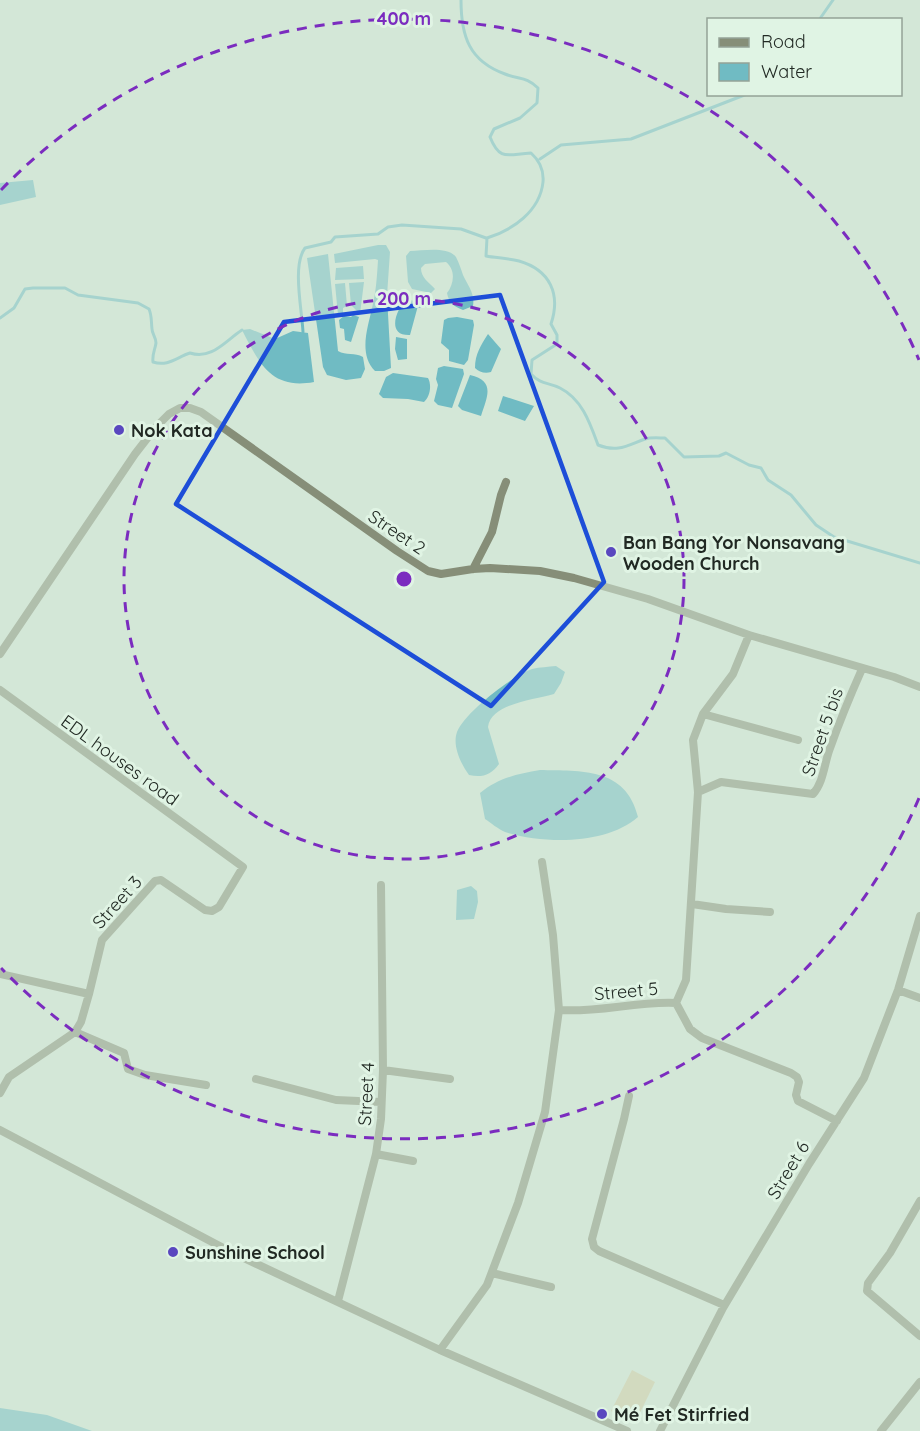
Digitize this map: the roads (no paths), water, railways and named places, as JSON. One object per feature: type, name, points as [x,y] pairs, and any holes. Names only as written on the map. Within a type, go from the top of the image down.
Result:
[{"type":"street","name":"Street 2","points":[[0,654],[135,454],[169,414],[180,408],[189,408],[201,412],[396,551],[428,571],[441,574],[473,568],[540,571],[574,578],[648,599],[750,635],[910,681],[920,687]]},
{"type":"street","points":[[473,568],[492,532],[506,482]]},
{"type":"street","name":"Street 5","points":[[559,1010],[573,1011],[651,1001],[676,1003],[686,980],[692,903],[698,792],[693,740],[703,714],[733,674],[750,635]]},
{"type":"street","name":"Street 5 bis","points":[[698,792],[721,782],[813,794],[818,788],[828,753],[862,669]]},
{"type":"street","name":"EDL houses road","points":[[0,690],[243,867]]},
{"type":"street","points":[[703,714],[798,740]]},
{"type":"street","points":[[440,1350],[487,1286],[518,1203],[545,1112],[559,1010],[553,934],[542,862]]},
{"type":"street","name":"Street 3","points":[[75,1032],[81,1022],[102,940],[155,882],[161,880],[205,910],[212,911],[219,906],[243,867]]},
{"type":"street","name":"Street 4","points":[[338,1301],[376,1154],[383,1070],[381,885]]},
{"type":"street","points":[[692,903],[726,909],[770,912]]},
{"type":"street","name":"Street 6","points":[[660,1431],[724,1305],[864,1078],[898,990],[920,916]]},
{"type":"street","points":[[0,974],[89,994]]},
{"type":"street","points":[[898,990],[920,998]]},
{"type":"street","points":[[676,1003],[690,1029],[702,1038],[791,1073],[799,1082],[796,1095],[798,1101],[837,1121]]},
{"type":"street","points":[[0,1093],[9,1077],[75,1032],[124,1053],[128,1069],[145,1075],[206,1085]]},
{"type":"street","points":[[383,1070],[450,1079]]},
{"type":"street","points":[[256,1079],[336,1100],[381,1102]]},
{"type":"street","points":[[629,1096],[592,1239],[594,1247],[724,1305]]},
{"type":"street","points":[[0,1130],[231,1252],[440,1350],[627,1431]]},
{"type":"street","points":[[376,1154],[413,1161]]},
{"type":"street","points":[[920,1201],[890,1253],[868,1283],[867,1291],[920,1336]]},
{"type":"street","points":[[492,1273],[551,1287]]},
{"type":"street","points":[[881,1431],[920,1382]]},
{"type":"water","points":[[33,180],[36,197],[0,205],[0,183]]},
{"type":"water","points":[[386,245],[390,252],[387,296],[391,368],[384,371],[375,371],[367,357],[366,349],[378,260],[335,263],[334,254]]},
{"type":"water","points":[[441,250],[456,257],[472,293],[473,306],[463,310],[450,302],[447,293],[453,273],[446,262],[425,264],[421,268],[424,277],[435,289],[431,293],[412,289],[408,282],[406,256],[410,251]]},
{"type":"water","points":[[328,254],[338,351],[363,357],[365,369],[361,378],[346,380],[327,375],[323,367],[307,258]]},
{"type":"water","points":[[363,266],[364,279],[335,280],[336,268]]},
{"type":"water","points":[[364,282],[360,314],[351,305],[349,283]]},
{"type":"water","points":[[345,283],[347,306],[343,308],[343,313],[338,315],[335,284]]},
{"type":"water","points":[[406,299],[419,302],[410,335],[398,331],[395,322],[399,309]]},
{"type":"water","points":[[344,316],[359,317],[351,342],[345,340],[344,329],[340,328],[339,320]]},
{"type":"water","points":[[457,317],[473,320],[474,325],[468,360],[464,365],[449,361],[449,350],[441,343],[444,320]]},
{"type":"water","points":[[250,329],[275,339],[293,331],[308,333],[314,382],[287,382],[268,371],[254,353],[242,330]]},
{"type":"water","points":[[488,334],[501,349],[491,372],[484,373],[475,368],[475,363]]},
{"type":"water","points":[[396,337],[407,339],[407,359],[398,360],[395,349]]},
{"type":"water","points":[[444,366],[463,369],[464,374],[452,408],[438,405],[434,401],[438,385],[436,379],[438,368]]},
{"type":"water","points":[[393,373],[428,378],[430,387],[426,400],[424,402],[383,398],[379,394],[386,377]]},
{"type":"water","points":[[470,375],[484,381],[486,386],[487,396],[481,416],[462,410],[458,406]]},
{"type":"water","points":[[503,396],[534,406],[525,421],[498,411]]},
{"type":"water","points":[[556,666],[565,672],[554,694],[515,704],[497,713],[491,719],[488,727],[499,764],[486,775],[469,775],[456,749],[456,737],[469,715],[490,696],[523,673],[532,669]]},
{"type":"water","points":[[540,770],[586,772],[613,780],[632,801],[638,817],[609,833],[574,840],[521,836],[505,832],[485,819],[480,793],[508,777]]},
{"type":"water","points":[[471,886],[477,891],[478,902],[474,919],[456,920],[457,890]]},
{"type":"water","points":[[0,1408],[47,1415],[92,1431],[0,1431]]},
{"type":"waterway","points":[[461,0],[465,36],[475,54],[493,69],[526,80],[538,88],[537,103],[520,118],[494,129],[490,137],[501,153],[506,155],[531,153],[534,156],[543,174],[541,192],[537,202],[524,218],[506,230],[487,238],[486,256],[515,260],[530,265],[538,270],[550,285],[555,303],[551,324],[557,335],[557,344],[532,360],[531,374],[541,382],[560,388],[574,398],[584,412],[598,445],[617,448],[647,438],[665,438],[684,457],[719,456],[726,453],[749,465],[761,468],[768,480],[791,495],[816,525],[834,537],[920,563]]},
{"type":"waterway","points":[[820,18],[833,0]]},
{"type":"waterway","points":[[540,159],[561,145],[631,139],[742,96]]},
{"type":"waterway","points":[[303,332],[298,276],[301,256],[305,248],[331,242],[335,237],[378,234],[388,227],[402,225],[461,229],[486,238]]},
{"type":"waterway","points":[[0,318],[14,308],[25,289],[33,288],[65,288],[78,295],[138,303],[149,309],[156,343],[153,362],[158,363],[168,362],[190,353],[212,352],[242,330]]},
{"type":"place","name":"Nok Kata","points":[[119,430]]},
{"type":"place","name":"Ban Bang Yor Nonsavang Wooden Church","points":[[611,552]]},
{"type":"place","name":"Sunshine School","points":[[173,1252]]},
{"type":"place","name":"Mé Fet Stirfried","points":[[602,1414]]}]
